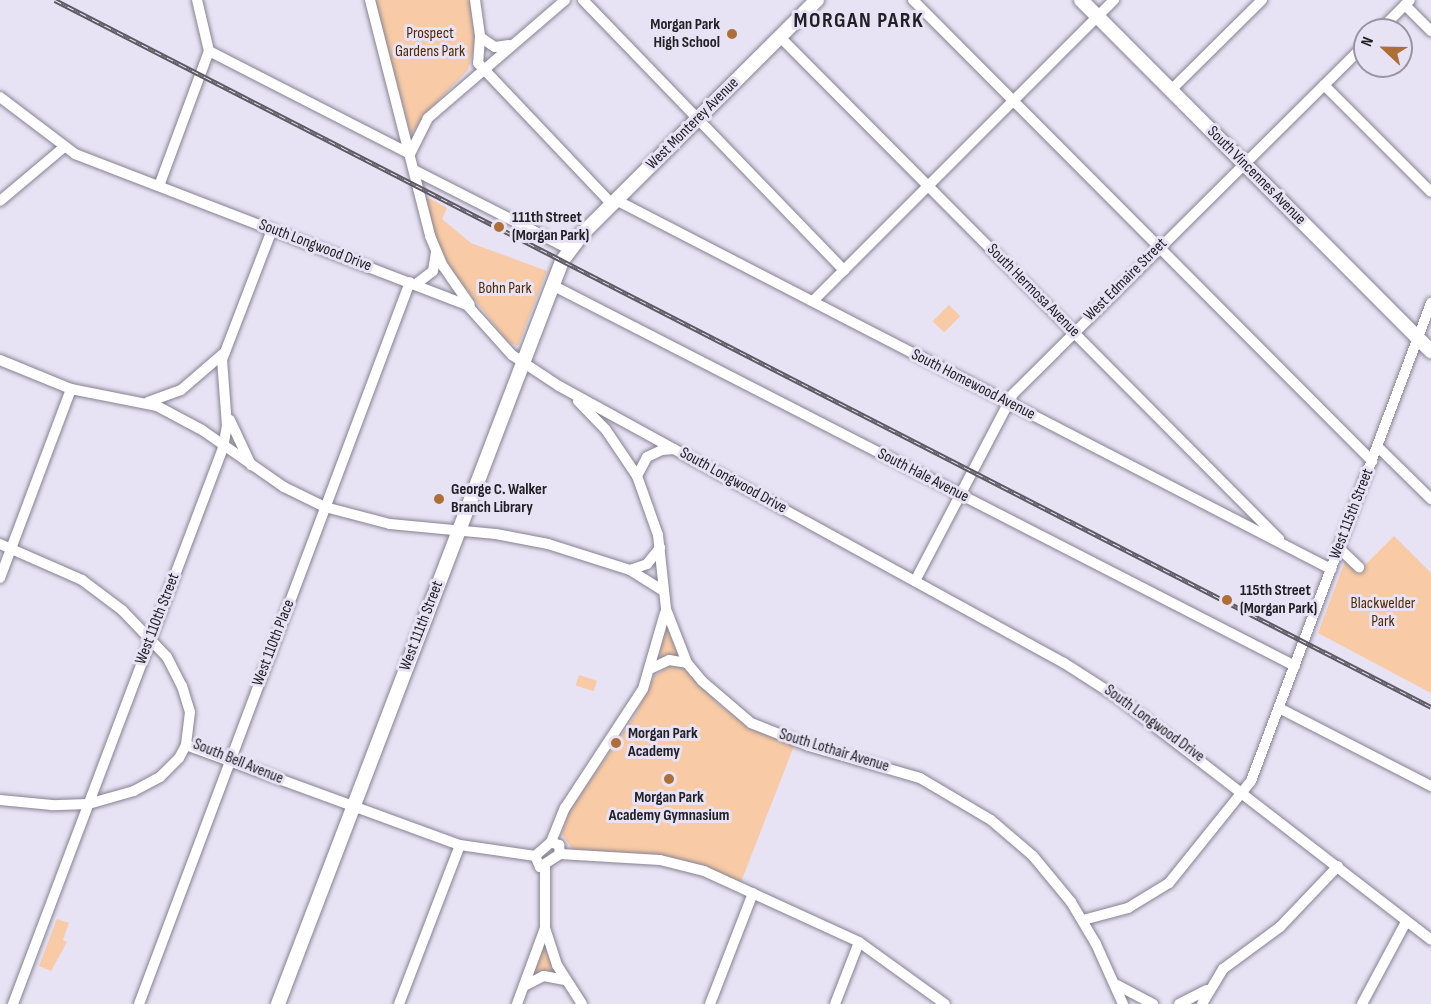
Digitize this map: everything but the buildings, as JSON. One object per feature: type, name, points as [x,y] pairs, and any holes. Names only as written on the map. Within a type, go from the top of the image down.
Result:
[{"type":"main road","name":"West Monterey Avenue","points":[[569,249],[817,0]]},
{"type":"main road","name":"South Vincennes Avenue","points":[[1081,0],[1431,351]]},
{"type":"main road","name":"West 111th Street","points":[[278,1004],[552,285],[569,249]]},
{"type":"street","points":[[159,186],[209,51],[197,0]]},
{"type":"street","points":[[370,0],[435,251],[475,310]]},
{"type":"street","points":[[475,0],[480,37],[477,57],[482,68]]},
{"type":"street","points":[[410,154],[428,118],[482,68],[565,0]]},
{"type":"street","points":[[583,0],[696,120],[844,270]]},
{"type":"street","points":[[913,0],[1372,461]]},
{"type":"street","points":[[813,301],[1114,0]]},
{"type":"street","points":[[1171,90],[1262,0]]},
{"type":"street","points":[[1392,18],[1407,3],[1431,31]]},
{"type":"street","points":[[480,37],[495,47],[513,43]]},
{"type":"street","name":"South Hermosa Avenue","points":[[780,37],[1286,546]]},
{"type":"street","points":[[209,51],[410,154]]},
{"type":"street","name":"West Edmaire Street","points":[[915,581],[1007,403],[1074,332],[1353,56]]},
{"type":"street","name":"South Homewood Avenue","points":[[482,68],[614,202],[813,301],[1331,569]]},
{"type":"street","points":[[1324,85],[1431,192]]},
{"type":"street","name":"South Longwood Drive","points":[[0,97],[63,148],[413,283],[475,310],[522,363],[560,386],[1100,685],[1244,792],[1431,940]]},
{"type":"street","points":[[0,201],[63,148]]},
{"type":"street","points":[[414,170],[569,249]]},
{"type":"street","name":"West 110th Street","points":[[13,1004],[223,448],[226,411],[222,375],[225,352],[272,230]]},
{"type":"street","name":"West 110th Place","points":[[139,1004],[325,507],[413,283],[433,271],[435,251]]},
{"type":"street","name":"South Hale Avenue","points":[[552,285],[1295,666]]},
{"type":"street","name":"West 115th Street","points":[[1083,921],[1128,908],[1169,883],[1244,792],[1279,708],[1431,303]]},
{"type":"street","points":[[145,402],[163,399],[182,390],[225,352]]},
{"type":"street","points":[[0,360],[71,389],[145,402],[202,430],[223,448],[251,466],[325,507],[375,521],[548,544],[630,570],[664,591]]},
{"type":"street","name":"South Lothair Avenue","points":[[560,386],[606,430],[637,476],[660,548],[666,609],[687,663],[720,700],[751,723],[809,746],[894,769],[967,804],[1033,856],[1083,921],[1117,986],[1123,1004]]},
{"type":"street","points":[[0,578],[6,546],[71,389]]},
{"type":"street","points":[[226,411],[251,466]]},
{"type":"street","points":[[1377,446],[1431,499]]},
{"type":"street","points":[[637,476],[653,453],[675,449]]},
{"type":"street","name":"South Bell Avenue","points":[[6,546],[82,580],[151,636],[176,671],[187,699],[190,728],[186,745],[460,845],[535,856]]},
{"type":"street","points":[[630,570],[647,564],[660,548]]},
{"type":"street","points":[[1339,548],[1359,567]]},
{"type":"street","points":[[545,867],[536,864],[535,856],[551,843],[565,808],[633,711],[652,668],[666,609]]},
{"type":"street","points":[[652,668],[669,660],[687,663]]},
{"type":"street","points":[[1279,708],[1431,786]]},
{"type":"street","points":[[0,800],[52,805],[88,804],[149,784],[169,770],[186,745]]},
{"type":"street","points":[[551,843],[559,845],[560,854]]},
{"type":"street","points":[[399,1004],[460,845]]},
{"type":"street","points":[[517,1004],[545,928],[545,867],[560,854],[660,860],[704,871],[859,942],[945,1004]]},
{"type":"street","points":[[1202,1004],[1207,990],[1228,965],[1280,927],[1338,866]]},
{"type":"street","points":[[710,1004],[753,893]]},
{"type":"street","points":[[1362,1004],[1406,922]]},
{"type":"street","points":[[545,928],[565,980],[582,1004]]},
{"type":"street","points":[[835,1004],[859,942]]},
{"type":"street","points":[[524,986],[544,976],[565,980]]},
{"type":"street","points":[[1117,986],[1153,1004]]},
{"type":"street","points":[[1179,1004],[1207,990]]},
{"type":"green space","name":"Prospect Gardens Park","points":[[375,0],[470,0],[475,43],[468,70],[424,115],[411,135]]},
{"type":"green space","name":"Bohn Park","points":[[423,195],[447,208],[442,219],[471,243],[547,271],[518,346],[508,342],[455,275],[437,245]]},
{"type":"green space","points":[[949,305],[960,316],[944,333],[933,321]]},
{"type":"green space","name":"Blackwelder Park","points":[[1394,536],[1431,573],[1431,693],[1318,633],[1346,559],[1358,572]]},
{"type":"green space","points":[[665,626],[667,626],[679,657],[659,658]]},
{"type":"green space","points":[[671,665],[687,669],[718,704],[748,726],[794,746],[741,882],[681,859],[573,850],[562,834],[569,811],[635,716],[654,676]]},
{"type":"green space","points":[[579,675],[597,681],[594,691],[576,685]]},
{"type":"green space","points":[[57,919],[69,923],[63,940],[67,942],[51,971],[39,966]]},
{"type":"green space","points":[[544,946],[555,972],[533,974]]},
{"type":"railway","points":[[55,0],[1431,707]]},
{"type":"place","name":"Morgan Park High School","points":[[732,34]]},
{"type":"place","name":"111th Street (Morgan Park)","points":[[499,227]]},
{"type":"place","name":"George C. Walker Branch Library","points":[[439,499]]},
{"type":"place","name":"115th Street (Morgan Park)","points":[[1227,600]]},
{"type":"place","name":"Morgan Park Academy","points":[[616,743]]},
{"type":"place","name":"Morgan Park Academy Gymnasium","points":[[669,779]]},
{"type":"district","name":"MORGAN PARK","points":[[859,21]]}]
